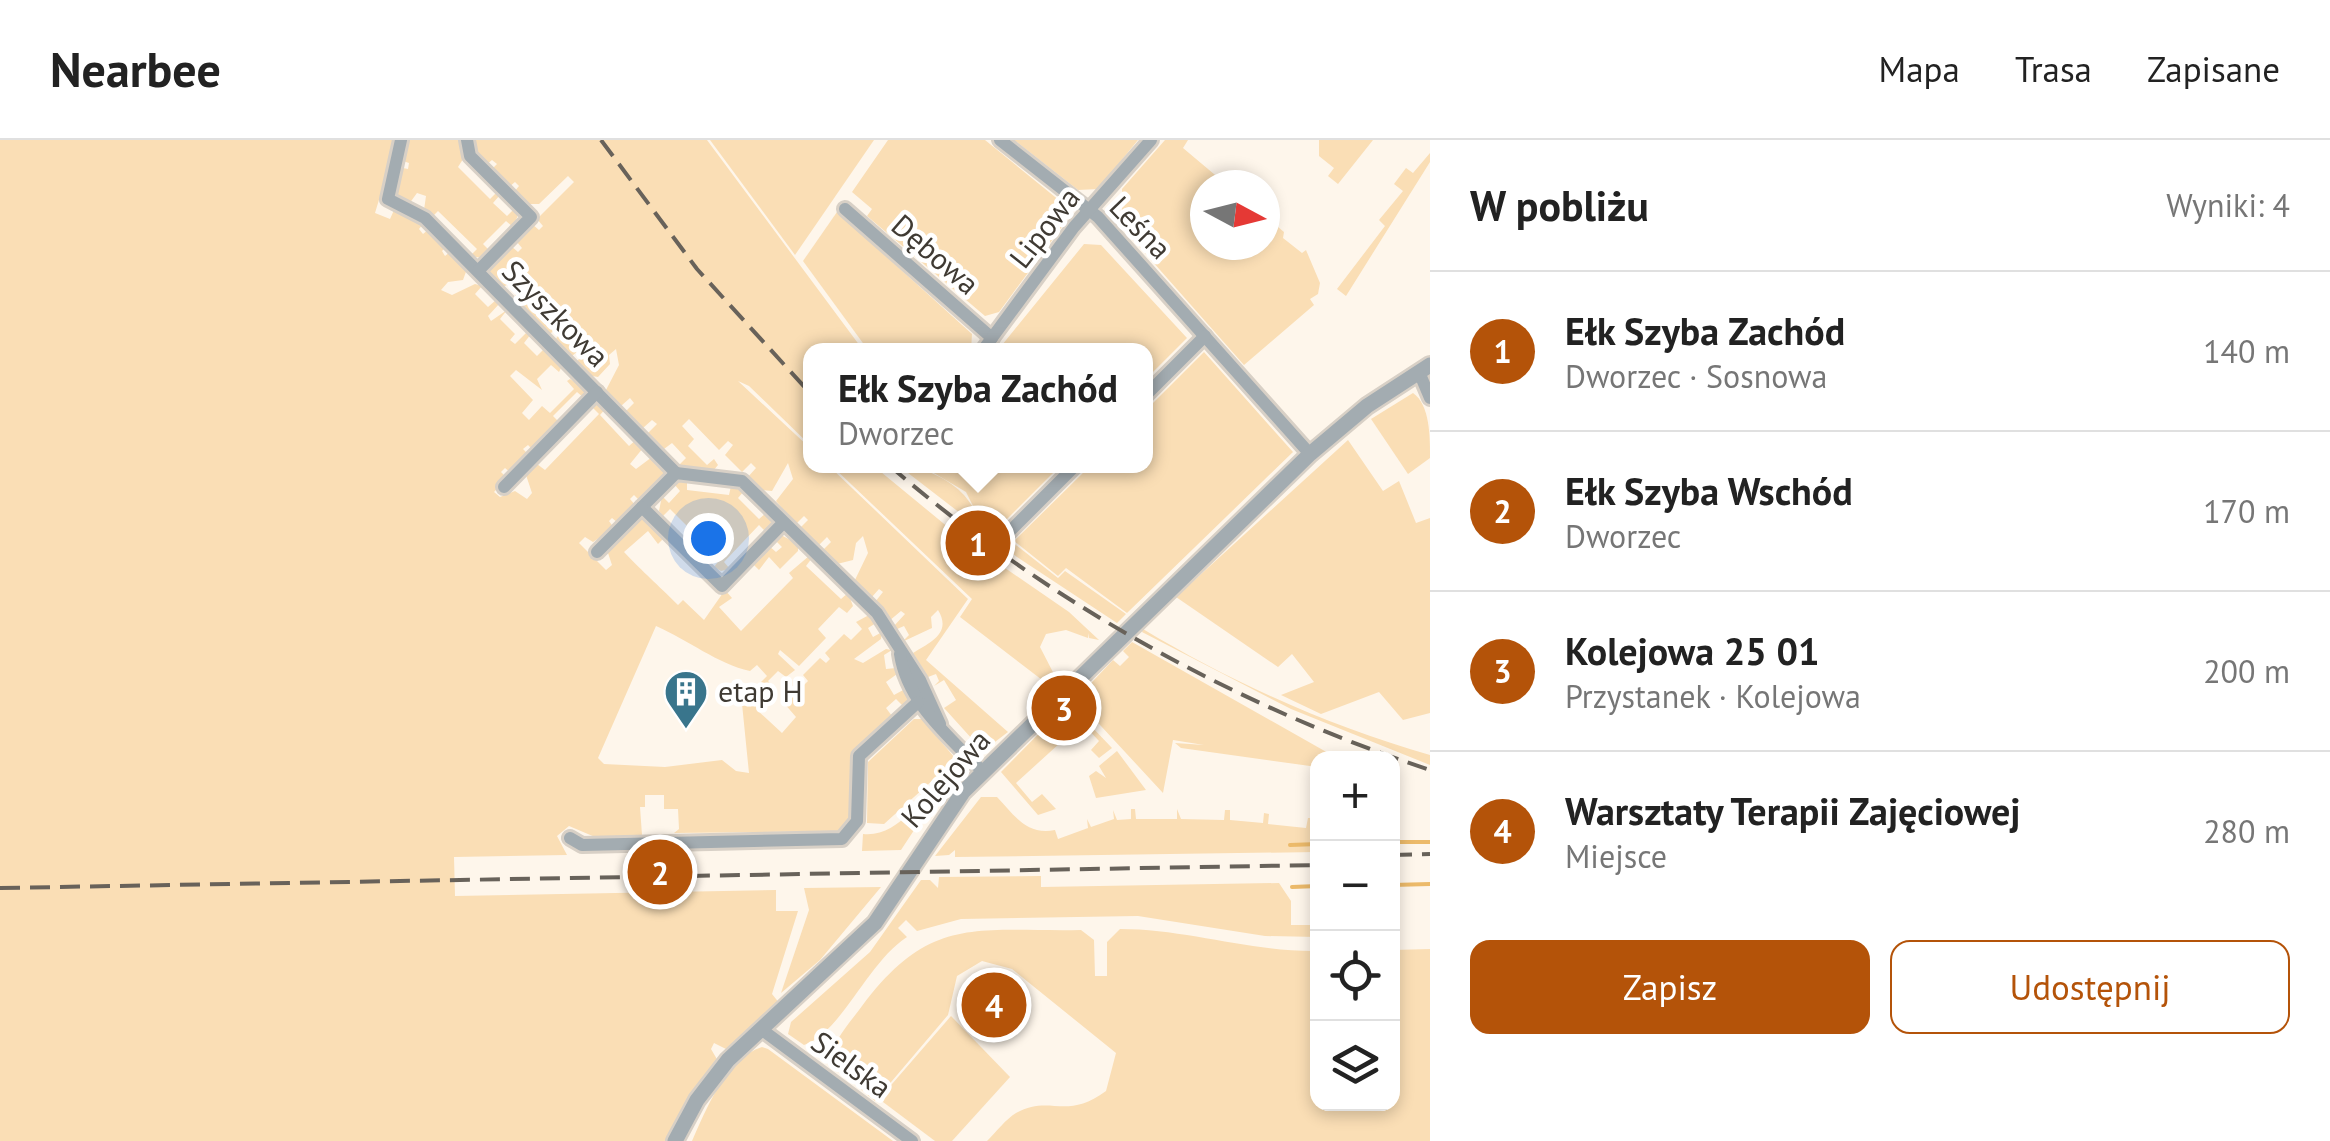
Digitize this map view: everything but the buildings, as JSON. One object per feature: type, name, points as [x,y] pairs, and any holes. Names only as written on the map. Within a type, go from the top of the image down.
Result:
[{"type":"street","name":"Szyszkowa","points":[[401,140],[388,199],[426,218],[676,473]]},
{"type":"street","name":"Szyszkowa","points":[[467,140],[470,156],[531,217],[478,271]]},
{"type":"street","name":"Leśna","points":[[1000,140],[1089,210],[1310,454]]},
{"type":"street","name":"Lipowa","points":[[988,343],[1089,210],[1151,140]]},
{"type":"street","name":"Dębowa","points":[[844,208],[992,338]]},
{"type":"street","points":[[1153,388],[1205,336]]},
{"type":"street","points":[[1424,369],[1430,398]]},
{"type":"street","name":"Kolejowa","points":[[675,1141],[716,1073],[866,935],[942,818],[983,772],[1310,454],[1358,413],[1424,369]]},
{"type":"street","name":"Szyszkowa","points":[[504,487],[597,392]]},
{"type":"street","points":[[596,552],[676,473],[742,481],[877,613],[920,680],[940,724]]},
{"type":"street","points":[[1007,534],[1069,473]]},
{"type":"street","points":[[642,507],[722,586],[784,522]]},
{"type":"street","points":[[900,652],[904,679],[918,702],[983,772]]},
{"type":"street","points":[[570,838],[582,846],[842,840],[857,821],[859,756],[918,702]]},
{"type":"street","name":"Sielska","points":[[761,1029],[912,1141]]},
{"type":"shaded area","points":[[0,140],[397,140],[375,213],[390,219],[395,208],[423,224],[419,229],[423,234],[429,229],[446,247],[442,251],[445,256],[451,251],[467,269],[463,280],[448,282],[441,290],[452,295],[475,284],[482,286],[475,294],[488,307],[496,300],[500,303],[488,316],[491,321],[507,310],[500,319],[515,334],[510,340],[515,344],[528,331],[531,334],[524,343],[537,356],[545,348],[562,366],[559,372],[551,365],[537,379],[542,390],[516,370],[510,376],[533,400],[522,413],[529,420],[542,406],[550,413],[574,389],[567,381],[570,379],[586,389],[584,398],[577,392],[553,416],[560,423],[533,450],[528,445],[523,449],[529,455],[511,473],[505,468],[501,472],[507,478],[494,492],[500,497],[515,491],[527,499],[532,493],[526,475],[537,464],[545,470],[599,414],[591,406],[602,404],[607,407],[600,415],[629,446],[637,439],[643,448],[630,464],[636,469],[652,457],[665,474],[640,501],[634,495],[630,499],[636,506],[618,523],[612,518],[609,521],[614,528],[593,542],[585,537],[579,543],[606,570],[612,565],[607,550],[637,519],[646,518],[666,536],[658,544],[648,531],[624,552],[678,605],[683,600],[704,620],[725,590],[732,598],[719,607],[741,631],[793,578],[789,573],[809,556],[812,558],[806,566],[841,599],[848,593],[853,606],[847,613],[839,607],[818,629],[826,638],[799,666],[780,650],[778,654],[795,670],[786,677],[778,671],[768,681],[774,688],[761,682],[767,676],[757,665],[750,671],[738,668],[656,626],[598,758],[604,764],[665,767],[722,760],[736,771],[749,773],[740,684],[764,702],[757,710],[782,733],[796,717],[783,702],[798,680],[804,685],[808,681],[803,675],[820,658],[826,663],[830,659],[825,653],[844,634],[851,640],[862,629],[856,622],[869,615],[876,623],[868,628],[873,637],[882,632],[881,639],[854,659],[863,663],[886,649],[892,650],[884,655],[886,669],[896,668],[897,674],[886,682],[894,695],[905,689],[910,699],[903,706],[896,699],[886,708],[892,716],[853,754],[851,819],[844,831],[674,833],[679,829],[678,809],[664,809],[664,795],[645,795],[645,807],[640,807],[642,835],[595,837],[569,826],[557,836],[567,855],[454,857],[455,896],[776,890],[776,911],[798,911],[772,994],[780,1004],[728,1050],[714,1043],[711,1049],[718,1061],[667,1141],[0,1141]]},
{"type":"shaded area","points":[[406,140],[463,140],[465,156],[458,167],[490,199],[497,192],[500,195],[493,203],[507,216],[514,209],[519,213],[513,227],[506,221],[483,244],[490,251],[482,258],[470,256],[477,249],[438,211],[431,218],[424,210],[426,196],[417,193],[409,204],[394,197],[398,167],[408,169],[409,163],[400,160]]},
{"type":"shaded area","points":[[473,140],[707,140],[858,343],[803,343],[803,438],[749,386],[738,381],[803,441],[803,473],[836,473],[968,599],[926,660],[1008,732],[983,751],[944,708],[956,700],[944,680],[934,686],[939,681],[936,674],[928,677],[913,653],[941,631],[938,610],[931,617],[932,628],[902,642],[909,635],[904,626],[895,630],[893,627],[905,614],[901,611],[889,621],[875,602],[883,592],[879,589],[871,598],[854,582],[868,553],[863,536],[856,543],[853,560],[837,564],[823,550],[831,542],[827,537],[818,546],[800,528],[808,520],[804,516],[796,524],[776,501],[793,479],[788,463],[772,491],[761,490],[747,478],[756,468],[751,463],[742,472],[725,455],[733,445],[728,441],[719,450],[689,419],[682,426],[694,439],[688,446],[707,465],[714,459],[718,465],[713,471],[682,468],[679,465],[686,458],[672,443],[664,449],[648,433],[657,424],[652,420],[643,428],[626,411],[634,403],[630,398],[621,406],[606,390],[619,365],[616,349],[609,355],[610,364],[598,377],[592,376],[577,361],[583,355],[579,350],[572,356],[555,340],[561,332],[556,328],[549,335],[513,299],[522,283],[517,278],[502,288],[489,275],[492,264],[511,246],[518,252],[522,248],[516,241],[532,224],[539,230],[543,226],[537,219],[574,182],[568,176],[539,204],[526,204],[514,192],[519,186],[515,182],[509,187],[491,170],[497,164],[492,160],[486,165],[473,150]]},
{"type":"shaded area","points":[[710,140],[874,140],[795,255]]},
{"type":"shaded area","points":[[888,140],[985,140],[1060,201],[1064,224],[999,312],[985,316],[867,216],[872,209],[852,192]]},
{"type":"shaded area","points":[[1014,140],[1138,140],[1098,189],[1078,190]]},
{"type":"shaded area","points":[[1165,140],[1188,140],[1183,148],[1209,170],[1190,170],[1190,260],[1280,260],[1280,229],[1283,238],[1302,253],[1306,250],[1320,283],[1318,294],[1310,299],[1314,305],[1244,365],[1122,227],[1122,189]]},
{"type":"shaded area","points":[[1319,140],[1373,140],[1338,184],[1328,176],[1334,168],[1319,156]]},
{"type":"shaded area","points":[[1430,153],[1430,162],[1346,296],[1337,289],[1385,226],[1379,220],[1403,191],[1394,184],[1406,168],[1413,173]]},
{"type":"shaded area","points":[[837,212],[972,334],[971,343],[863,343],[803,261]]},
{"type":"shaded area","points":[[1084,244],[1101,245],[1187,338],[1153,372],[1153,343],[1004,343]]},
{"type":"shaded area","points":[[1204,352],[1293,452],[1127,613],[1066,568],[1058,576],[1014,541],[1083,473],[1153,473],[1153,403]]},
{"type":"shaded area","points":[[1413,393],[1426,413],[1430,458],[1408,474],[1371,419]]},
{"type":"shaded area","points":[[1348,440],[1383,491],[1399,481],[1416,523],[1430,518],[1430,713],[1403,720],[1379,692],[1321,714],[1281,695],[1314,682],[1292,654],[1278,667],[1176,597]]},
{"type":"shaded area","points":[[839,473],[882,473],[960,537],[1069,612],[1099,640],[1089,638],[1089,633],[1088,638],[1066,630],[1046,634],[1040,647],[1057,680],[1050,686],[960,617],[972,599]]},
{"type":"shaded area","points":[[908,473],[931,473],[951,484],[994,534],[998,531],[1058,578],[1065,571],[1126,614],[1117,623],[1017,557]]},
{"type":"shaded area","points":[[934,473],[1053,473],[995,531],[978,516],[966,492]]},
{"type":"shaded area","points":[[687,481],[687,490],[729,495],[731,486],[744,491],[738,498],[759,519],[766,513],[773,525],[766,532],[759,525],[724,562],[730,569],[721,571],[714,567],[720,559],[670,509],[663,516],[659,511],[662,496],[669,503],[680,491],[674,484]]},
{"type":"shaded area","points":[[781,535],[798,544],[798,551],[780,569],[769,557],[759,570],[752,563],[769,546],[776,552],[782,547],[775,540]]},
{"type":"shaded area","points":[[1143,629],[1282,701],[1430,755],[1430,765],[1291,709],[1142,632]]},
{"type":"shaded area","points":[[1132,642],[1325,751],[1310,751],[1310,766],[1181,748],[1175,743],[1204,745],[1173,740],[1163,793],[1076,699],[1113,660],[1120,666],[1129,657],[1123,651]]},
{"type":"shaded area","points":[[1069,703],[1112,748],[1099,758],[1091,750],[1099,741],[1082,723],[1016,783],[1032,802],[1042,794],[1056,809],[1038,815],[1001,772]]},
{"type":"shaded area","points":[[914,719],[922,719],[965,770],[941,789],[901,850],[862,851],[863,834],[888,829],[899,822],[948,775],[944,770],[884,824],[867,823],[868,762]]},
{"type":"shaded area","points":[[1117,751],[1146,790],[1096,798],[1089,776],[1096,771],[1106,778],[1099,766]]},
{"type":"shaded area","points":[[981,797],[997,797],[1029,827],[1055,830],[1058,839],[1088,828],[1087,819],[1091,827],[1114,819],[1113,810],[1117,820],[1131,819],[1131,809],[1135,809],[1136,819],[1177,819],[1177,809],[1181,819],[1224,820],[1225,810],[1230,810],[1230,820],[1263,823],[1264,813],[1269,814],[1268,824],[1306,828],[1310,818],[1310,852],[955,857],[955,850],[949,855],[935,856]]},
{"type":"shaded area","points":[[1041,876],[1041,887],[1279,883],[1291,901],[1291,925],[1310,925],[1310,937],[1265,936],[1138,916],[961,919],[917,931],[906,920],[898,928],[907,937],[879,963],[831,1026],[804,1045],[788,1034],[791,1022],[870,952],[921,880],[930,880],[938,888],[939,877]]},
{"type":"shaded area","points":[[881,887],[820,960],[781,993],[809,910],[804,888]]},
{"type":"shaded area","points":[[1120,929],[1145,930],[1310,951],[1310,1111],[1400,1111],[1400,950],[1430,949],[1430,1141],[987,1141],[1012,1116],[1028,1108],[1080,1104],[1106,1091],[1116,1053],[1012,969],[982,961],[957,976],[948,1015],[875,1101],[830,1064],[842,1034],[887,976],[934,942],[984,931],[1081,930],[1094,940],[1095,976],[1107,976],[1107,942]]},
{"type":"shaded area","points":[[951,1016],[1010,1077],[952,1141],[935,1141],[879,1099]]},
{"type":"shaded area","points":[[762,1047],[893,1141],[692,1141],[728,1073],[749,1053]]},
{"type":"waterway","points":[[1400,842],[1430,842]]},
{"type":"waterway","points":[[1290,845],[1310,844]]},
{"type":"waterway","points":[[1400,885],[1430,884]]},
{"type":"waterway","points":[[1292,887],[1310,886]]},
{"type":"railway","points":[[601,140],[697,269],[803,385]]},
{"type":"railway","points":[[899,473],[1012,561],[1145,644],[1285,714],[1430,770]]},
{"type":"railway","points":[[1400,855],[1430,854]]},
{"type":"railway","points":[[0,888],[1310,865]]},
{"type":"place","name":"Ełk Szyba Zachód","points":[[978,543]]},
{"type":"place","name":"Kolejowa 25 01","points":[[1064,708]]},
{"type":"place","name":"etap H","points":[[686,730]]},
{"type":"place","name":"Ełk Szyba Wschód","points":[[660,872]]},
{"type":"place","name":"Warsztaty Terapii Zajęciowej","points":[[994,1005]]}]
